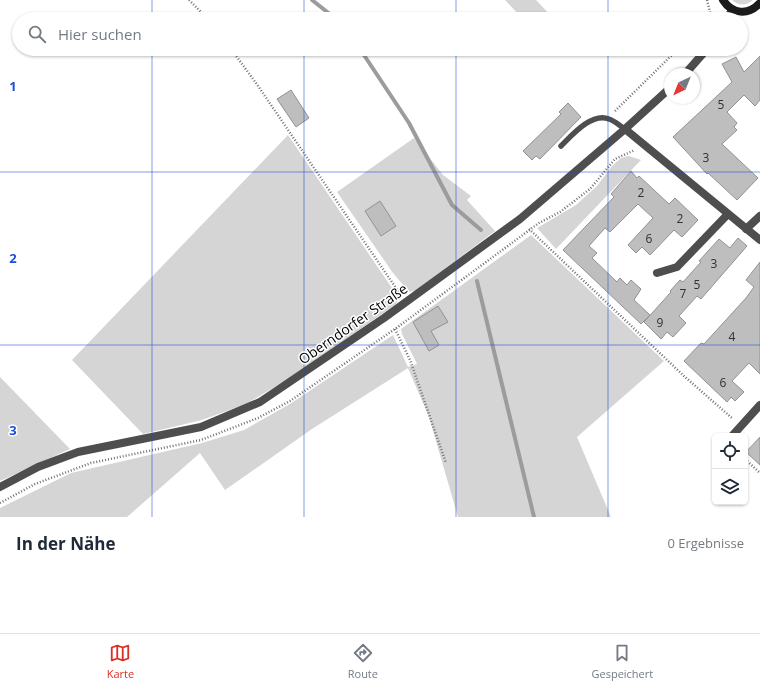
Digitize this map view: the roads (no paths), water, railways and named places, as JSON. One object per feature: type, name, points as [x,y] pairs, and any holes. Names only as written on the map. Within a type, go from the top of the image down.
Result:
[{"type":"street","points":[[723,0],[732,10],[747,12],[754,9],[760,3]]},
{"type":"street","points":[[690,68],[701,56]]},
{"type":"street","name":"Oberndorfer Straße","points":[[0,487],[38,467],[78,452],[201,427],[260,402],[406,303],[520,219],[664,93]]},
{"type":"street","points":[[625,129],[760,240]]},
{"type":"street","points":[[657,273],[677,267],[728,214]]},
{"type":"street","points":[[746,229],[760,216]]},
{"type":"street","points":[[735,433],[760,405]]},
{"type":"lane","points":[[561,146],[579,129],[594,120],[608,119],[625,129]]},
{"type":"waterway","points":[[312,0],[327,12]]},
{"type":"waterway","points":[[365,56],[409,123],[452,205],[481,230]]},
{"type":"waterway","points":[[477,281],[534,517]]}]
